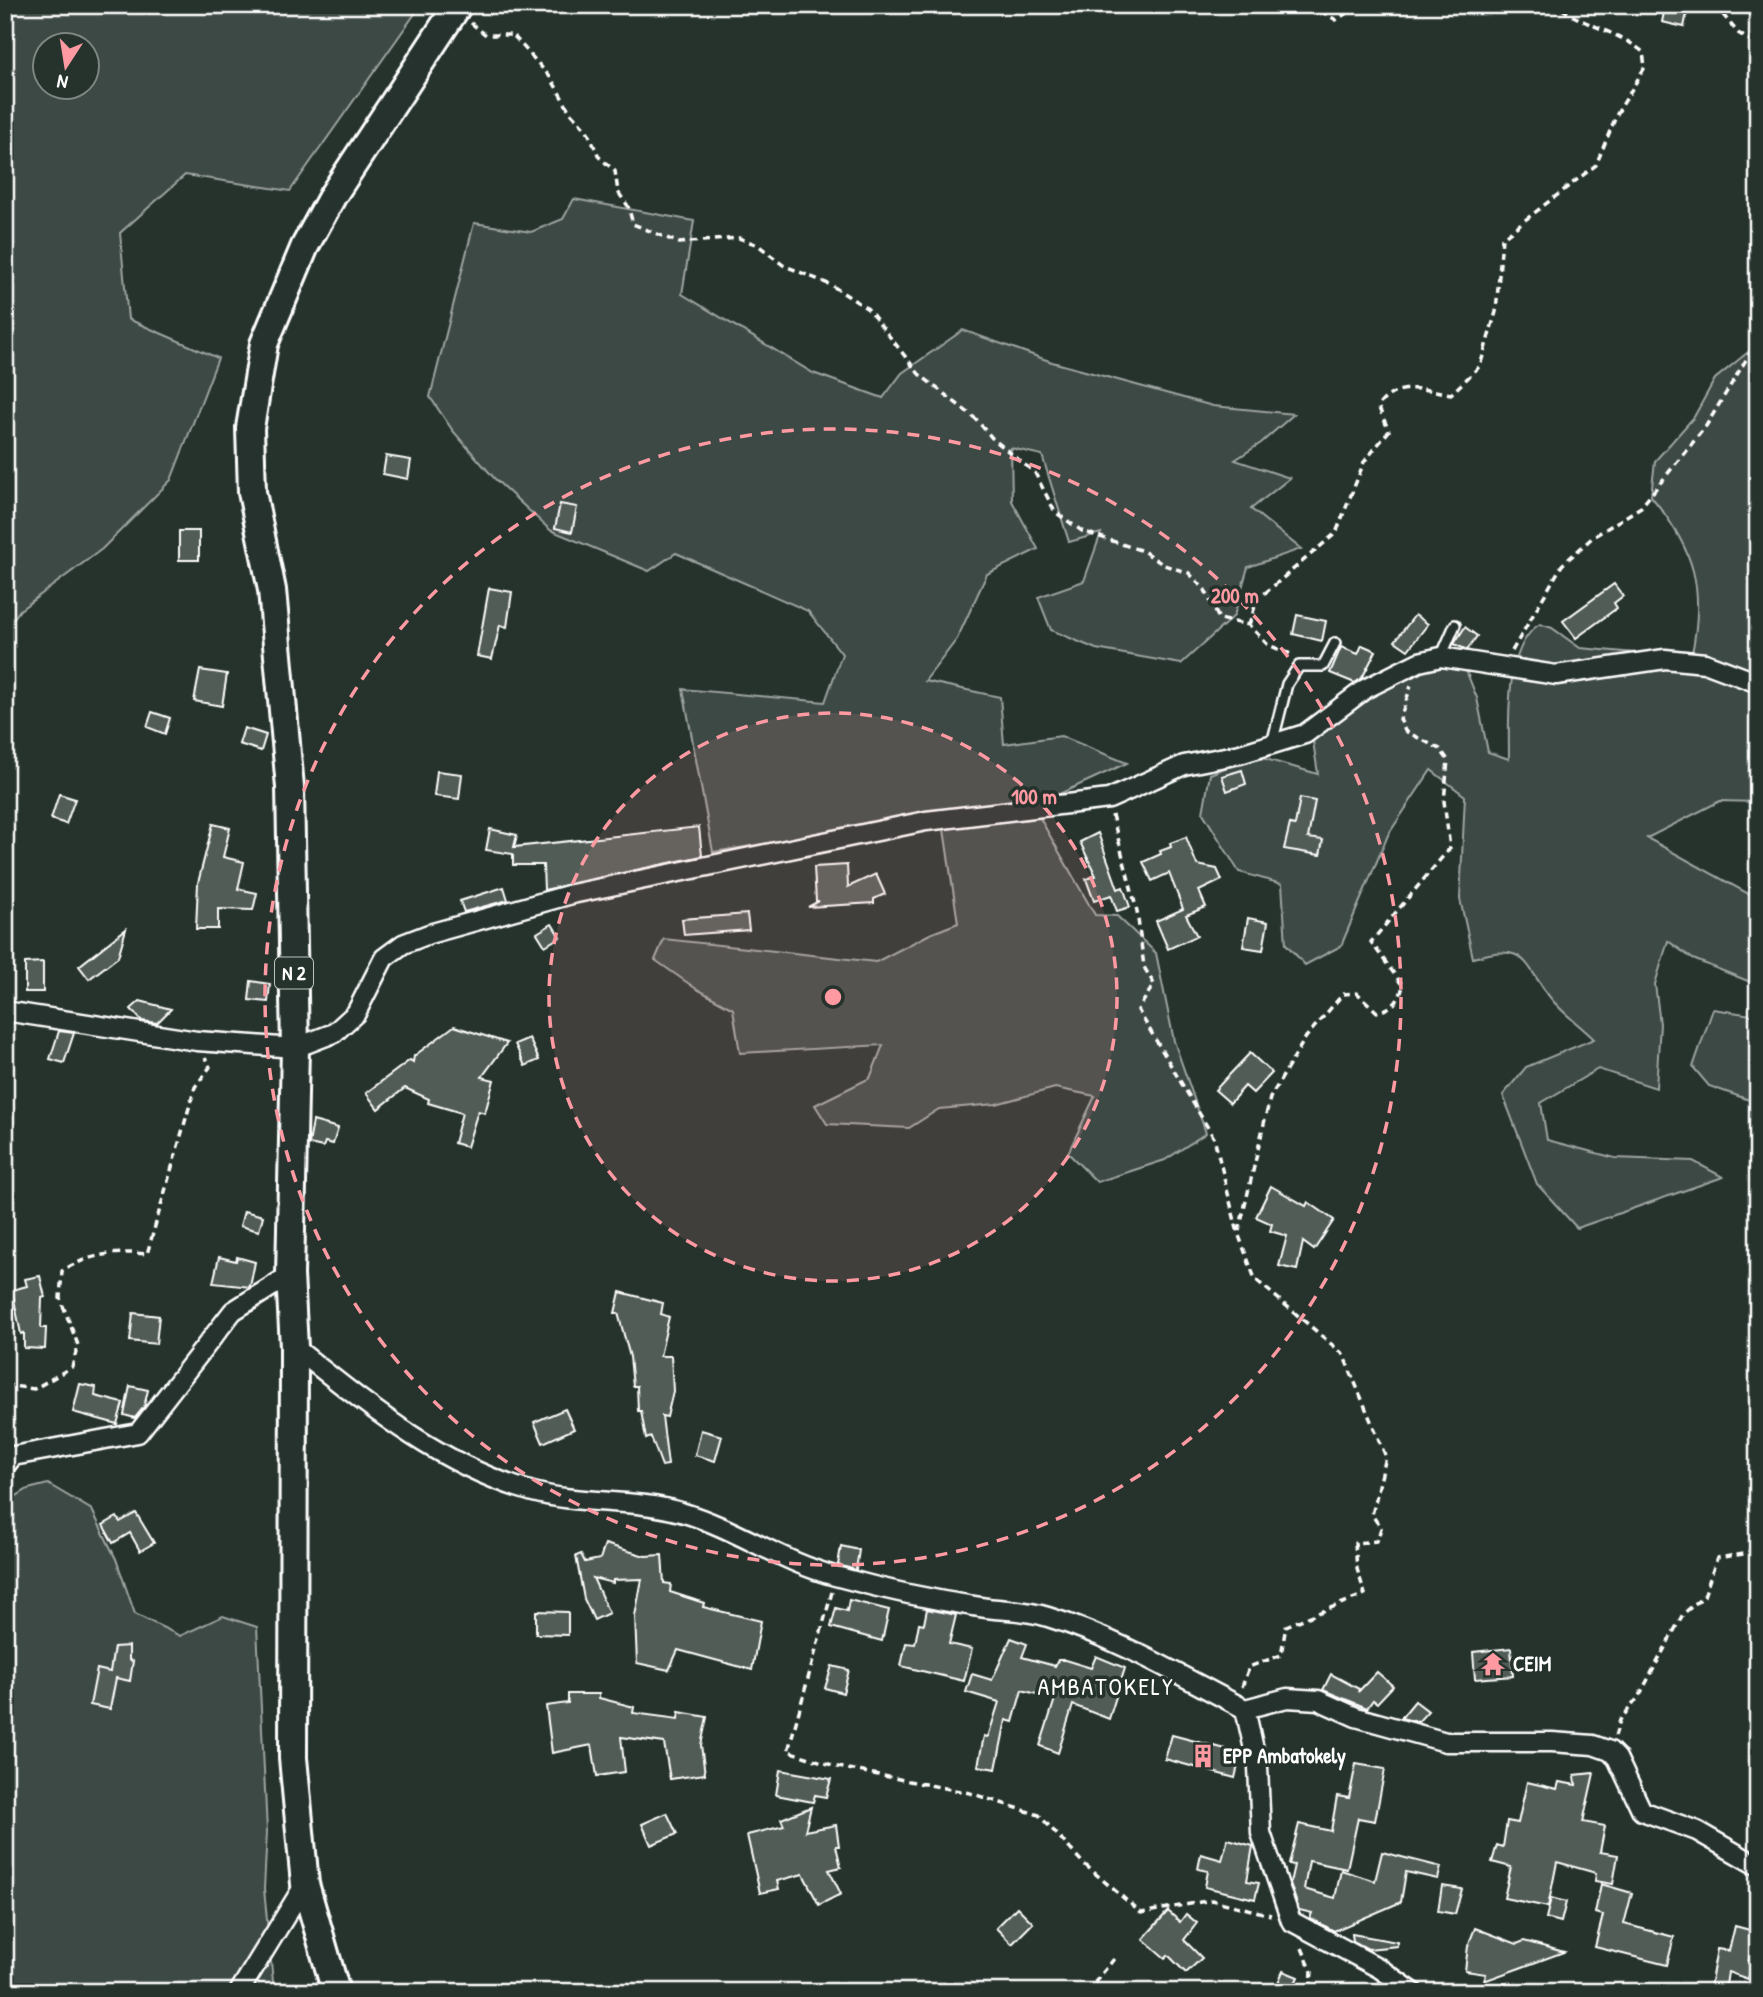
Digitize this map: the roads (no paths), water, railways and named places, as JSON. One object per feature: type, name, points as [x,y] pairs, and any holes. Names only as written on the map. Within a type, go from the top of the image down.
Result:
[{"type":"main road","name":"N 2","points":[[336,1992],[305,1884],[293,1758],[294,1347],[290,1275],[295,1048],[290,787],[272,590],[252,492],[250,428],[264,344],[305,246],[333,195],[456,7]]},
{"type":"street","points":[[5,1011],[197,1041],[295,1048],[334,1032],[356,1013],[384,958],[403,944],[429,934],[572,894],[912,824],[1109,799],[1184,765],[1272,745],[1305,734],[1365,690],[1419,662],[1441,657],[1556,674],[1665,659],[1706,663],[1758,683]]},
{"type":"street","points":[[5,1466],[13,1456],[138,1433],[233,1311],[290,1275]]},
{"type":"street","points":[[294,1347],[397,1428],[483,1471],[533,1492],[658,1505],[715,1523],[803,1567],[837,1577],[983,1608],[1012,1608],[1049,1617],[1160,1663],[1245,1709],[1287,1698],[1318,1700],[1356,1717],[1446,1742],[1552,1742],[1593,1745],[1610,1751],[1624,1768],[1642,1811],[1697,1831],[1758,1866]]},
{"type":"street","points":[[1245,1709],[1258,1768],[1261,1833],[1291,1921],[1379,1968],[1413,1992]]},
{"type":"street","points":[[239,1992],[305,1884]]},
{"type":"lane","points":[[1441,657],[1455,625]]},
{"type":"lane","points":[[1272,745],[1287,684],[1299,666],[1323,666],[1335,643]]},
{"type":"place","name":"CEIM","points":[[1493,1664]]},
{"type":"place","name":"EPP Ambatokely","points":[[1203,1756]]},
{"type":"district","name":"AMBATOKELY","points":[[1106,1687]]}]
